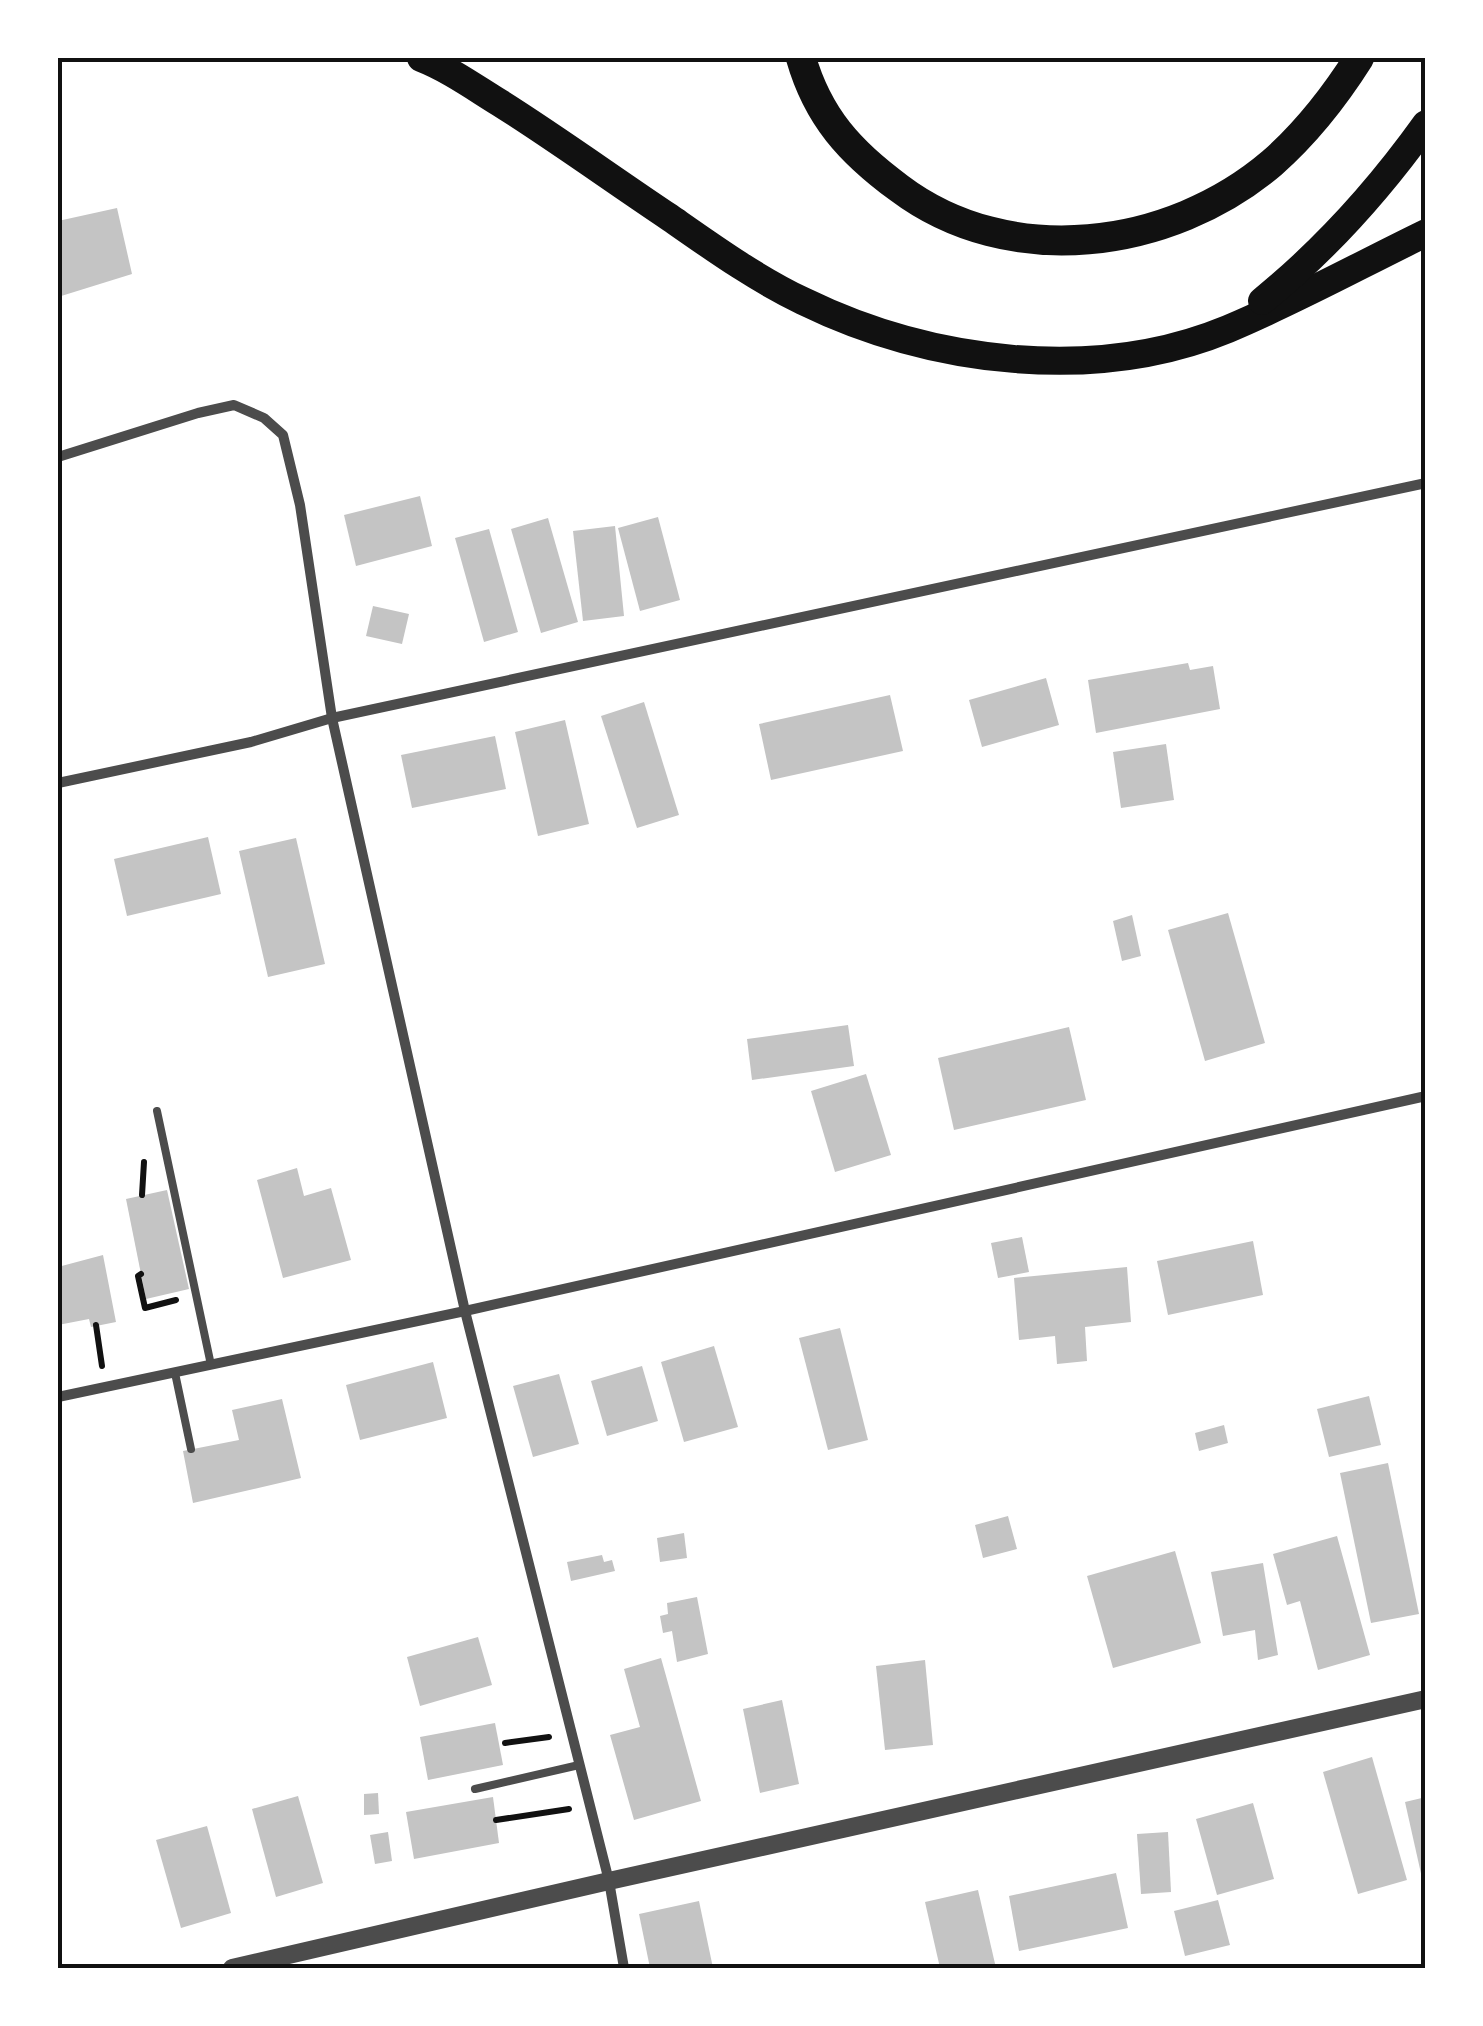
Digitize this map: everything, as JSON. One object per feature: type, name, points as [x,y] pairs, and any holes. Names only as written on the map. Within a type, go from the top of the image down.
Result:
[{"type":"highway","points":[[422,58],[516,113],[751,273],[860,326],[917,344],[996,357],[1077,360],[1156,350],[1226,330],[1426,233]]},
{"type":"highway","points":[[801,58],[826,118],[860,160],[912,198],[964,224],[1016,240],[1068,242],[1182,217],[1228,193],[1271,163],[1366,58]]},
{"type":"highway","points":[[1327,104],[1358,58]]},
{"type":"highway","points":[[1226,330],[1318,254],[1389,176],[1426,124]]},
{"type":"street","points":[[58,456],[234,405],[264,418],[283,436],[300,505],[332,718],[465,1311],[609,1881],[624,1968]]},
{"type":"street","points":[[58,784],[251,742],[332,718],[1426,483]]},
{"type":"street","points":[[58,1398],[1426,1096]]},
{"type":"street","points":[[232,1968],[1426,1700]]},
{"type":"lane","points":[[156,1111],[211,1365]]},
{"type":"lane","points":[[175,1373],[191,1449]]},
{"type":"lane","points":[[475,1789],[579,1764]]},
{"type":"path","points":[[141,1274],[138,1276],[145,1308],[196,1294]]},
{"type":"path","points":[[96,1326],[105,1387]]},
{"type":"path","points":[[505,1744],[572,1734]]},
{"type":"path","points":[[496,1820],[590,1806]]},
{"type":"building","points":[[117,208],[132,274],[58,297],[58,221]]},
{"type":"building","points":[[420,496],[432,546],[356,566],[344,515]]},
{"type":"building","points":[[658,517],[680,600],[640,611],[618,528]]},
{"type":"building","points":[[548,518],[578,622],[541,633],[511,529]]},
{"type":"building","points":[[615,526],[624,616],[583,621],[573,531]]},
{"type":"building","points":[[489,529],[518,632],[484,642],[455,538]]},
{"type":"building","points":[[373,606],[409,614],[402,644],[366,636]]},
{"type":"building","points":[[1188,663],[1190,670],[1213,666],[1220,709],[1096,733],[1088,680]]},
{"type":"building","points":[[1046,678],[1059,725],[982,747],[969,700]]},
{"type":"building","points":[[890,695],[903,751],[771,780],[759,724]]},
{"type":"building","points":[[644,702],[679,815],[637,828],[601,716]]},
{"type":"building","points":[[565,720],[589,824],[538,836],[515,732]]},
{"type":"building","points":[[495,736],[506,789],[412,808],[401,755]]},
{"type":"building","points":[[1166,744],[1174,800],[1121,808],[1113,752]]},
{"type":"building","points":[[208,837],[221,894],[127,916],[114,859]]},
{"type":"building","points":[[296,838],[325,964],[268,977],[239,851]]},
{"type":"building","points":[[1228,913],[1265,1043],[1205,1061],[1168,930]]},
{"type":"building","points":[[1132,915],[1141,956],[1122,961],[1113,921]]},
{"type":"building","points":[[848,1025],[854,1066],[752,1080],[747,1039]]},
{"type":"building","points":[[1069,1027],[1086,1100],[954,1130],[938,1058]]},
{"type":"building","points":[[866,1074],[891,1155],[835,1172],[811,1091]]},
{"type":"building","points":[[297,1168],[304,1196],[331,1188],[351,1260],[283,1278],[257,1180]]},
{"type":"building","points":[[167,1190],[189,1289],[146,1299],[126,1199]]},
{"type":"building","points":[[1022,1237],[1029,1272],[998,1278],[991,1243]]},
{"type":"building","points":[[1253,1241],[1263,1295],[1168,1315],[1157,1261]]},
{"type":"building","points":[[103,1255],[116,1322],[91,1327],[89,1319],[58,1325],[58,1267]]},
{"type":"building","points":[[1127,1267],[1131,1322],[1085,1327],[1087,1361],[1057,1364],[1055,1336],[1019,1340],[1014,1278]]},
{"type":"building","points":[[840,1328],[868,1440],[828,1450],[799,1338]]},
{"type":"building","points":[[714,1346],[738,1427],[684,1442],[661,1362]]},
{"type":"building","points":[[433,1362],[447,1418],[360,1440],[346,1385]]},
{"type":"building","points":[[642,1366],[658,1421],[607,1436],[591,1381]]},
{"type":"building","points":[[559,1374],[579,1444],[533,1457],[513,1386]]},
{"type":"building","points":[[1369,1396],[1381,1445],[1329,1457],[1317,1409]]},
{"type":"building","points":[[282,1399],[301,1478],[193,1503],[183,1451],[239,1440],[232,1410]]},
{"type":"building","points":[[1224,1425],[1228,1443],[1199,1451],[1195,1433]]},
{"type":"building","points":[[1388,1463],[1419,1614],[1371,1623],[1340,1473]]},
{"type":"building","points":[[1008,1516],[1017,1549],[983,1558],[975,1525]]},
{"type":"building","points":[[684,1533],[687,1558],[660,1562],[657,1538]]},
{"type":"building","points":[[1337,1536],[1370,1655],[1318,1670],[1300,1601],[1287,1605],[1273,1554]]},
{"type":"building","points":[[1175,1551],[1201,1643],[1113,1668],[1087,1576]]},
{"type":"building","points":[[602,1555],[604,1562],[612,1560],[615,1571],[571,1581],[567,1562]]},
{"type":"building","points":[[1263,1563],[1278,1655],[1258,1660],[1255,1630],[1223,1636],[1211,1572]]},
{"type":"building","points":[[697,1597],[708,1654],[677,1662],[672,1631],[663,1633],[660,1616],[668,1614],[667,1603]]},
{"type":"building","points":[[478,1637],[492,1685],[420,1706],[407,1657]]},
{"type":"building","points":[[661,1658],[701,1801],[634,1820],[610,1735],[640,1727],[624,1669]]},
{"type":"building","points":[[925,1660],[933,1745],[885,1750],[876,1666]]},
{"type":"building","points":[[782,1700],[799,1784],[760,1793],[743,1709]]},
{"type":"building","points":[[495,1723],[503,1765],[428,1780],[420,1737]]},
{"type":"building","points":[[1372,1757],[1407,1880],[1358,1894],[1323,1772]]},
{"type":"building","points":[[378,1793],[379,1814],[364,1815],[364,1794]]},
{"type":"building","points":[[298,1796],[323,1883],[276,1897],[252,1809]]},
{"type":"building","points":[[493,1797],[499,1843],[414,1859],[406,1812]]},
{"type":"building","points":[[1426,1797],[1426,1887],[1424,1887],[1405,1802]]},
{"type":"building","points":[[1253,1803],[1274,1879],[1217,1895],[1196,1819]]},
{"type":"building","points":[[207,1826],[231,1913],[181,1928],[156,1840]]},
{"type":"building","points":[[388,1832],[392,1861],[375,1864],[370,1835]]},
{"type":"building","points":[[1168,1832],[1171,1892],[1141,1894],[1137,1834]]},
{"type":"building","points":[[1116,1873],[1128,1928],[1019,1951],[1009,1896]]},
{"type":"building","points":[[978,1890],[996,1968],[940,1968],[925,1902]]},
{"type":"building","points":[[1218,1900],[1230,1945],[1185,1956],[1174,1911]]},
{"type":"building","points":[[699,1901],[713,1968],[650,1968],[639,1914]]}]
